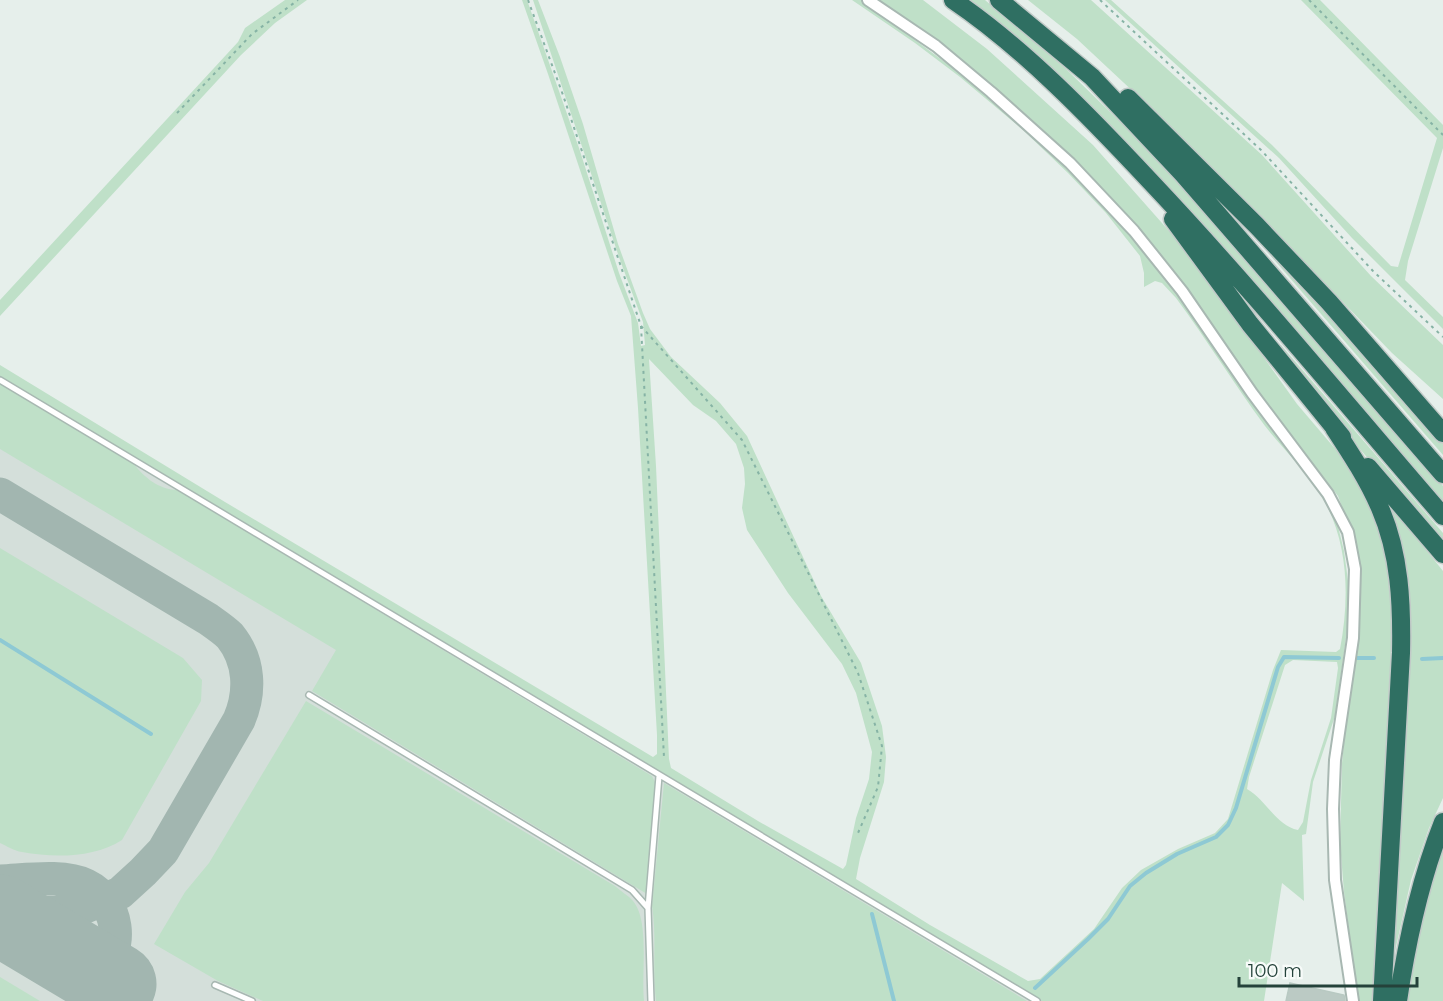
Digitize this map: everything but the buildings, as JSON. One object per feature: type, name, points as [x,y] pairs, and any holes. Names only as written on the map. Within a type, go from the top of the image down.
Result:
[{"type":"highway","points":[[952,0],[1027,60],[1124,153],[1218,253],[1443,516]]},
{"type":"highway","points":[[999,0],[1092,77],[1183,174],[1443,474]]},
{"type":"highway","points":[[1012,0],[1106,78],[1265,234],[1443,433]]},
{"type":"highway","points":[[1124,153],[1250,324],[1334,428],[1443,554]]},
{"type":"highway","points":[[1382,363],[1443,413]]},
{"type":"highway","points":[[1334,428],[1364,476],[1381,509],[1396,558],[1402,609],[1382,1001]]},
{"type":"highway","points":[[1398,1001],[1416,906],[1443,822]]},
{"type":"street","points":[[868,0],[936,46],[992,92],[1070,162],[1134,231],[1182,291],[1252,393],[1323,487],[1348,532],[1354,569],[1353,638],[1335,760],[1333,808],[1335,880],[1353,1001]]},
{"type":"lane","points":[[0,380],[1037,1001]]},
{"type":"lane","points":[[309,695],[632,890],[648,908]]},
{"type":"lane","points":[[651,1001],[648,908],[659,776]]},
{"type":"lane","points":[[215,985],[252,1001]]},
{"type":"path","points":[[177,113],[252,34],[298,0]]},
{"type":"path","points":[[528,0],[642,326],[664,757]]},
{"type":"path","points":[[1100,0],[1261,150],[1373,271],[1443,337]]},
{"type":"path","points":[[1309,0],[1443,135]]},
{"type":"path","points":[[642,326],[742,440],[858,673],[882,746],[878,787],[858,833]]},
{"type":"shaded area","points":[[0,369],[1052,1001],[0,1001]]},
{"type":"green space","points":[[285,0],[307,0],[275,23],[241,55],[0,316],[0,300],[238,42],[245,28]]},
{"type":"green space","points":[[522,0],[527,0],[579,148],[619,273],[638,323],[641,346],[645,345],[643,322],[533,0],[538,0],[560,57],[583,124],[618,244],[650,329],[671,357],[720,403],[747,436],[821,596],[861,663],[882,726],[886,757],[884,782],[860,858],[856,879],[930,925],[1028,981],[1040,979],[1094,929],[1122,888],[1141,870],[1178,849],[1215,833],[1228,819],[1281,650],[1336,652],[1340,649],[1346,595],[1340,540],[1327,506],[1314,484],[1265,426],[1176,298],[1162,283],[1155,281],[1144,287],[1140,256],[1106,213],[1023,130],[960,77],[852,0],[861,0],[969,80],[1067,167],[1132,237],[1169,284],[1234,376],[1323,491],[1337,522],[1349,588],[1349,617],[1335,716],[1313,782],[1306,834],[1302,835],[1304,901],[1282,883],[1264,1001],[1042,1001],[0,376],[0,365],[653,757],[657,754],[657,735],[631,316],[617,281]],"holes":[[[649,359],[693,405],[716,421],[736,444],[744,468],[742,508],[747,530],[788,593],[842,664],[856,693],[872,752],[869,779],[843,869],[671,768]],[[1293,660],[1337,662],[1338,668],[1331,718],[1311,780],[1303,822],[1298,830],[1284,823],[1247,789],[1285,665]]]},
{"type":"green space","points":[[878,0],[923,0],[987,49],[1093,145],[1192,257],[1297,404],[1337,451],[1366,498],[1381,539],[1391,578],[1392,629],[1374,1001],[1358,1001],[1340,843],[1342,763],[1359,626],[1360,585],[1349,526],[1338,496],[1247,379],[1202,311],[1158,251],[1122,210],[1074,160],[1016,106],[917,27]]},
{"type":"green space","points":[[968,0],[985,0],[1065,68],[1141,142],[1242,253],[1443,486],[1443,502],[1234,260],[1134,150],[1058,76]]},
{"type":"green space","points":[[1028,0],[1091,0],[1262,155],[1371,276],[1443,345],[1443,399],[1392,353],[1170,126],[1077,39]]},
{"type":"green space","points":[[1105,0],[1111,0],[1272,145],[1391,266],[1398,267],[1437,138],[1301,0],[1320,0],[1443,125],[1443,148],[1408,261],[1405,280],[1443,317],[1443,329],[1352,238],[1279,158]]},
{"type":"green space","points":[[1248,224],[1443,440],[1443,455],[1245,226]]},
{"type":"green space","points":[[1281,345],[1443,533],[1443,547],[1354,442],[1278,347]]},
{"type":"green space","points":[[0,383],[133,463],[152,482],[177,490],[652,776],[657,786],[647,894],[312,691],[336,650],[0,449]]},
{"type":"green space","points":[[1386,500],[1443,571],[1443,798],[1429,828],[1411,880],[1393,960],[1406,646]]},
{"type":"green space","points":[[0,548],[183,658],[202,680],[201,701],[122,840],[111,846],[86,853],[60,856],[13,850],[0,843]]},
{"type":"green space","points":[[306,701],[615,886],[629,897],[638,910],[643,934],[644,1001],[263,1001],[218,981],[154,944],[185,892],[209,863]]},
{"type":"green space","points":[[664,783],[1027,1001],[656,1001],[652,906]]},
{"type":"green space","points":[[1443,849],[1443,1001],[1407,1001],[1421,924]]},
{"type":"green space","points":[[0,977],[40,1001],[0,1001]]},
{"type":"waterway","points":[[0,640],[151,734]]},
{"type":"waterway","points":[[1035,988],[1108,919],[1130,886],[1177,854],[1216,837],[1228,825],[1236,808],[1278,667],[1284,657],[1339,658]]},
{"type":"waterway","points":[[1356,658],[1374,658]]},
{"type":"waterway","points":[[1422,659],[1443,658]]},
{"type":"waterway","points":[[872,914],[894,1001]]},
{"type":"taxiway","points":[[0,494],[222,629],[230,636],[242,656],[247,688],[239,720],[163,851],[120,893],[83,908],[55,912],[17,912],[0,908]]},
{"type":"taxiway","points":[[0,881],[56,879],[86,885],[106,902],[115,926],[115,939],[113,951],[107,963],[90,979],[79,982],[43,968],[0,936]]},
{"type":"runway","points":[[0,915],[116,984]]}]
